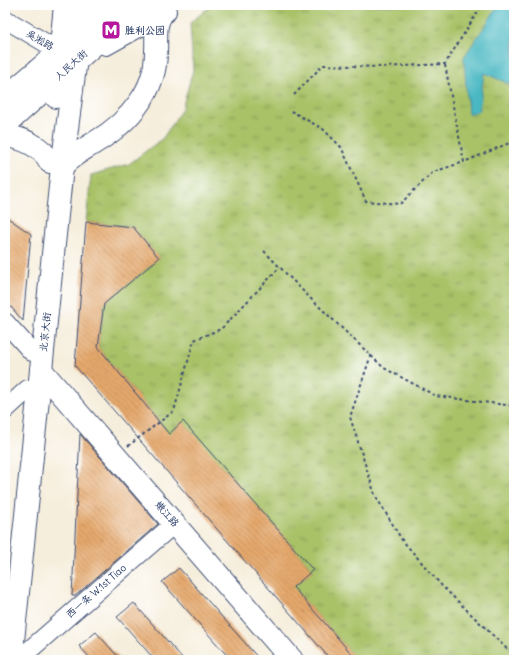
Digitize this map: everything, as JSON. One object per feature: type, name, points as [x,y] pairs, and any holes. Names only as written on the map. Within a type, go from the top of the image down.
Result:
[{"type":"main road","name":"北京大街","points":[[11,660],[36,361],[68,56],[65,5]]},
{"type":"main road","points":[[79,35],[83,5]]},
{"type":"main road","points":[[79,35],[98,5]]},
{"type":"main road","name":"人民大街","points":[[68,56],[79,35],[115,5]]},
{"type":"main road","name":"人民大街","points":[[5,98],[68,56],[138,5]]},
{"type":"main road","points":[[68,56],[166,10]]},
{"type":"main road","points":[[5,136],[18,138],[41,150],[56,164],[100,140],[122,123],[140,102],[146,90],[155,65],[156,28],[166,10]]},
{"type":"main road","name":"北京大街","points":[[56,164],[58,77],[68,56]]},
{"type":"main road","name":"人民大街","points":[[5,125],[58,77]]},
{"type":"main road","name":"北京大街","points":[[5,621],[28,389],[36,361]]},
{"type":"main road","name":"嫩江路","points":[[36,361],[292,660]]},
{"type":"street","name":"吴淞路","points":[[5,19],[68,56]]},
{"type":"street","name":"嫩江路","points":[[5,322],[36,361]]},
{"type":"street","points":[[5,410],[28,389]]},
{"type":"street","name":"西一条 W.1st Tiao","points":[[18,660],[174,523]]},
{"type":"path","points":[[464,162],[445,64],[482,5]]},
{"type":"path","points":[[294,94],[324,64],[382,67],[445,64]]},
{"type":"path","points":[[291,111],[323,129],[341,147],[366,201],[400,204],[434,172],[464,162],[514,141]]},
{"type":"path","points":[[264,251],[309,297],[384,368],[436,396],[514,406]]},
{"type":"path","points":[[116,456],[174,411],[194,340],[221,329],[280,267]]},
{"type":"path","points":[[371,355],[350,417],[375,495],[402,540],[442,586],[508,650],[514,651]]},
{"type":"green space","name":"胜利公园","points":[[212,5],[514,5],[514,660],[357,660],[293,587],[313,570],[183,422],[169,434],[98,347],[104,304],[159,258],[133,227],[86,222],[91,175],[129,164],[163,138],[182,109],[193,70],[190,23]]},
{"type":"water","points":[[499,5],[514,5],[514,86],[484,73],[479,111],[468,114],[464,57]]},
{"type":"building","points":[[5,216],[31,234],[23,321],[5,300]]},
{"type":"building","points":[[86,222],[133,227],[159,258],[104,304],[98,347],[169,434],[183,421],[313,570],[293,587],[357,660],[331,660],[75,366]]},
{"type":"building","points":[[80,434],[158,524],[75,596],[72,596]]},
{"type":"building","points":[[179,568],[260,660],[231,660],[162,582]]},
{"type":"building","points":[[134,603],[184,660],[155,660],[117,617]]},
{"type":"building","points":[[96,632],[121,660],[92,660],[79,646]]},
{"type":"place","name":"胜利公园","points":[[111,30]]}]
